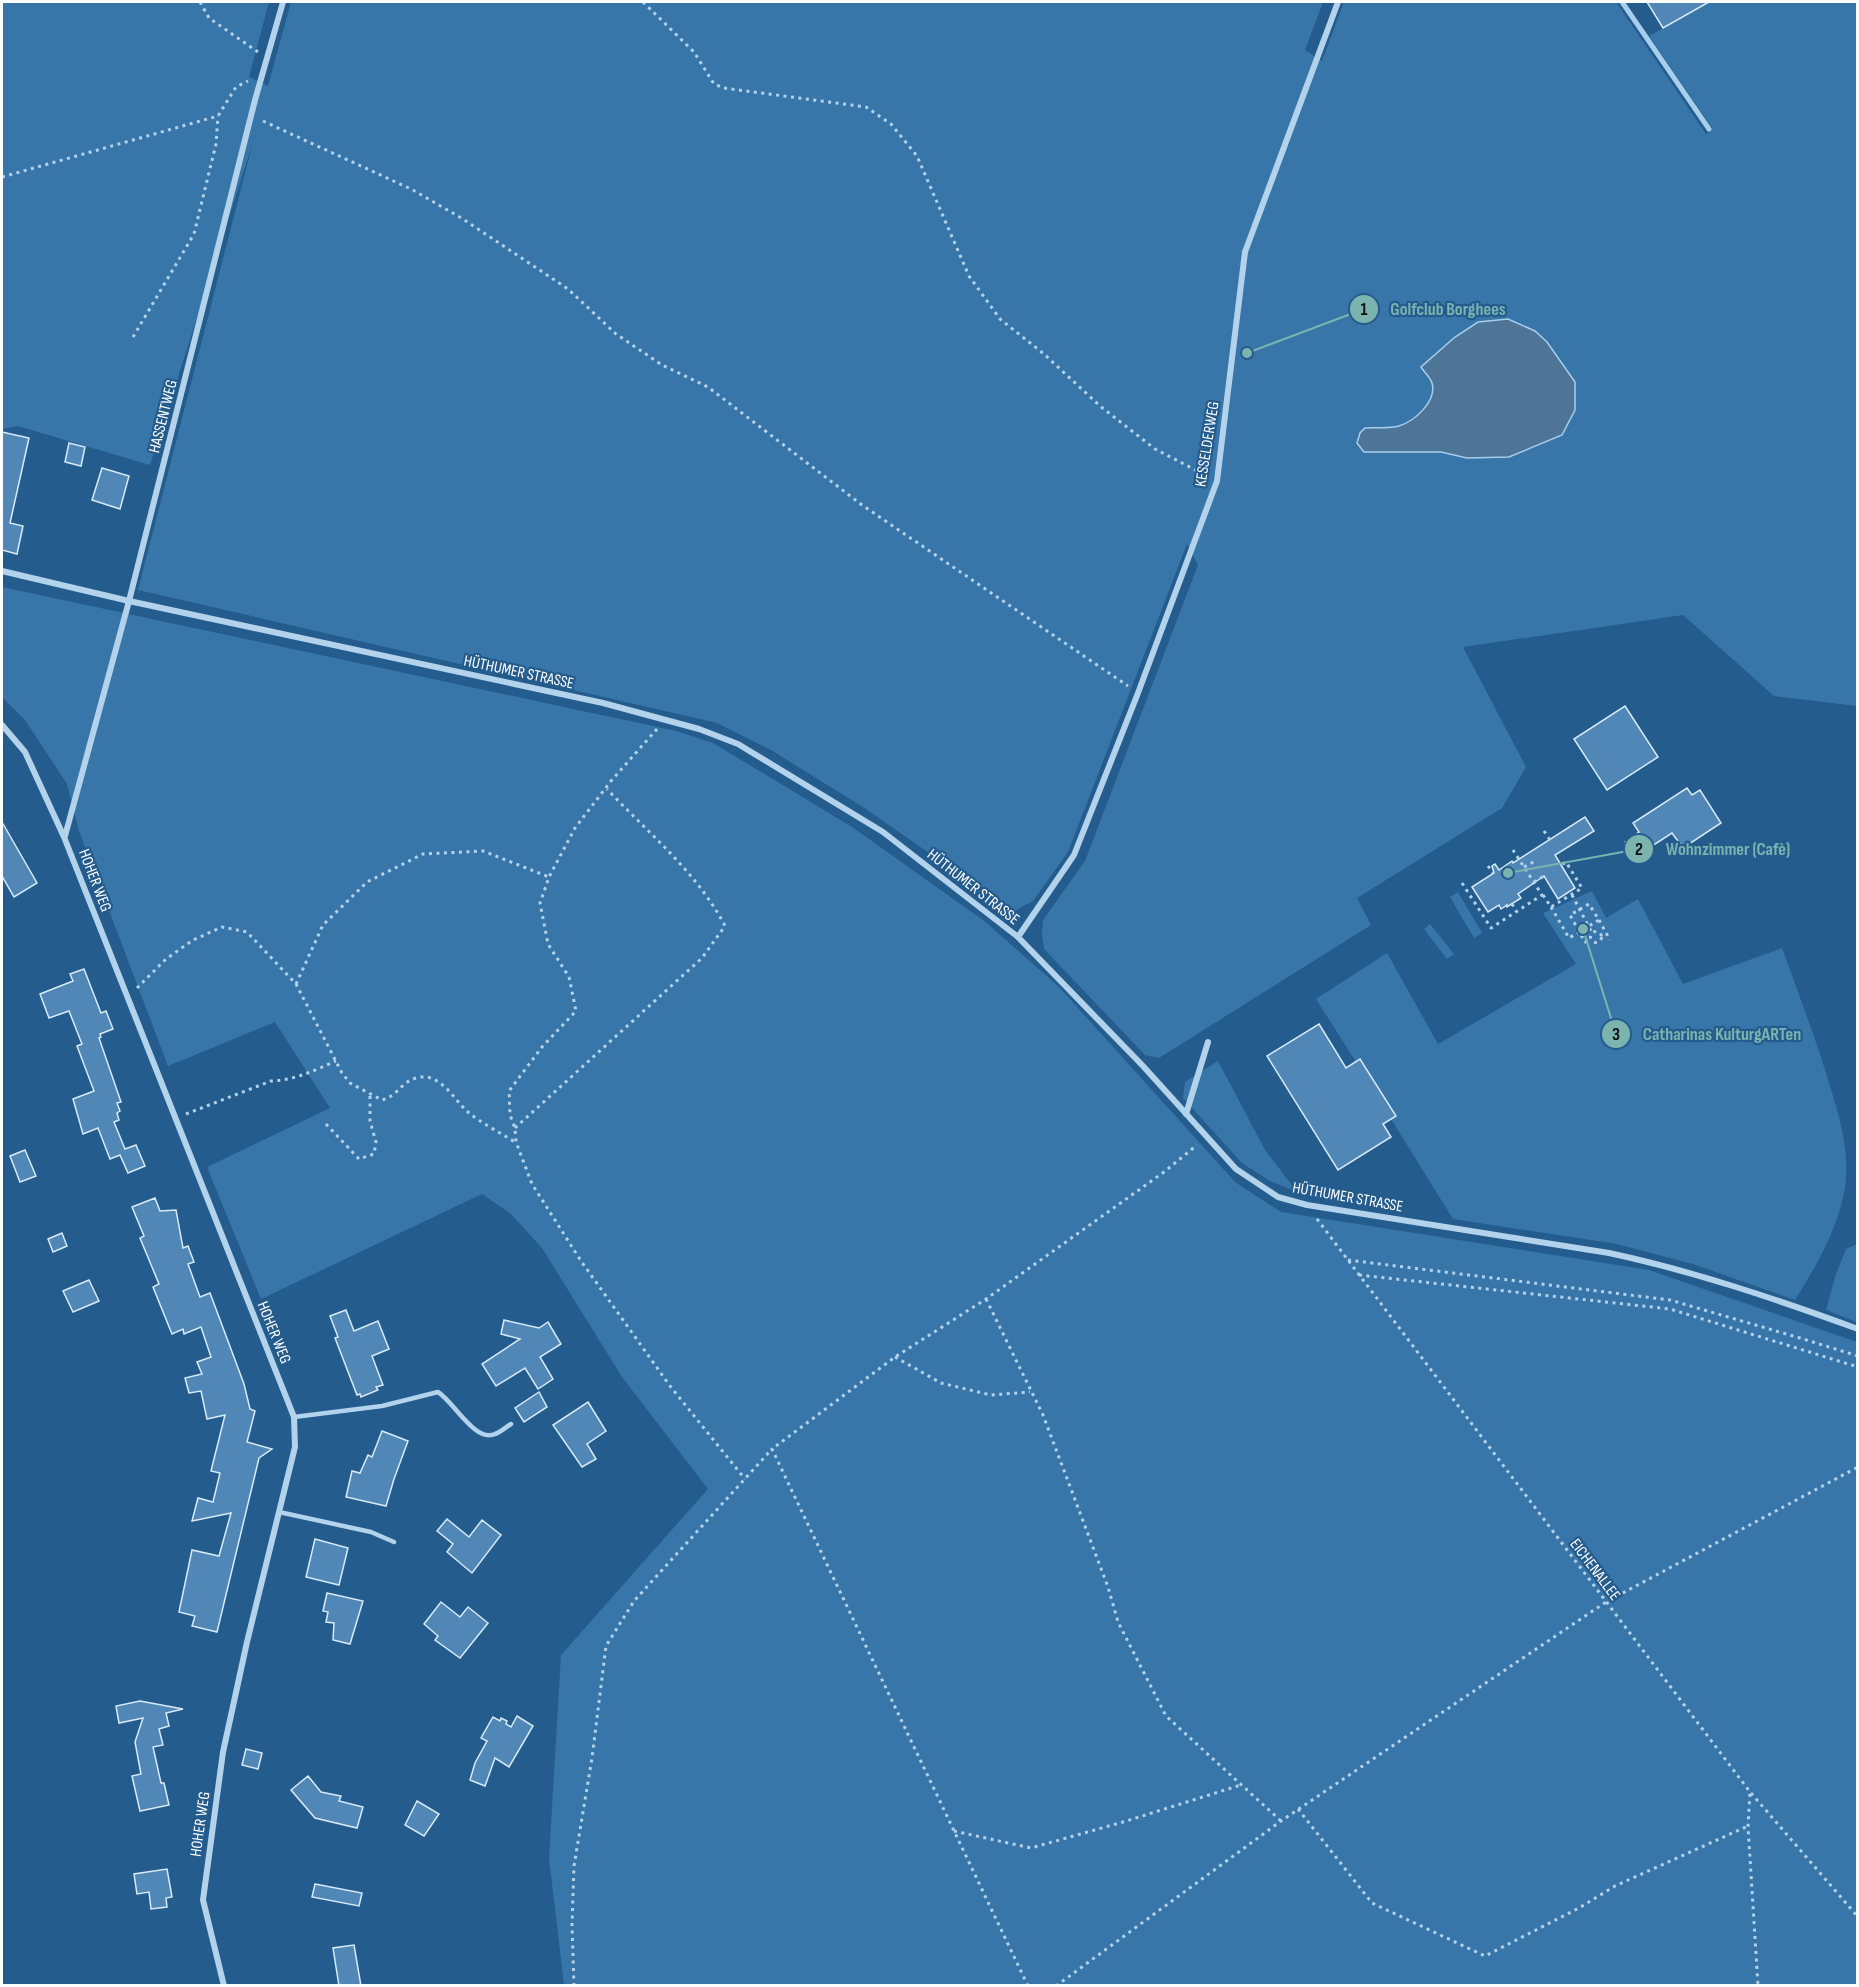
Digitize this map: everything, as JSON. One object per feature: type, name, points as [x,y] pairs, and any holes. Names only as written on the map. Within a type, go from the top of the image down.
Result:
[{"type":"street","name":"HASSENTWEG","points":[[64,837],[129,601],[255,100],[283,2]]},
{"type":"street","name":"KESSELDERWEG","points":[[1018,937],[1074,855],[1138,693],[1217,481],[1245,252],[1338,2]]},
{"type":"street","name":"HÜTHUMER STRASSE","points":[[2,571],[129,601],[603,703],[699,729],[738,744],[883,832],[1018,937],[1143,1066],[1236,1169],[1278,1197],[1307,1205],[1609,1253],[1655,1263],[1810,1311],[1857,1329]]},
{"type":"street","name":"HOHER WEG","points":[[2,725],[25,752],[64,837],[294,1417],[295,1447],[247,1642],[223,1752],[202,1900],[224,1986]]},
{"type":"street","points":[[1186,1114],[1208,1042]]},
{"type":"lane","points":[[294,1417],[382,1406],[438,1392],[446,1397],[475,1431],[484,1435],[494,1435],[511,1424]]},
{"type":"lane","points":[[279,1512],[371,1532],[394,1542]]},
{"type":"path","points":[[200,2],[209,18],[267,58]]},
{"type":"path","points":[[644,2],[694,52],[714,84],[724,88],[866,107],[891,124],[917,156],[969,276],[1000,319],[1044,354],[1100,406],[1155,449],[1217,481]]},
{"type":"path","points":[[132,337],[194,234],[216,144],[218,116],[236,87],[248,80],[263,122],[411,189],[463,219],[568,289],[616,334],[662,365],[708,387],[862,506],[1138,693]]},
{"type":"path","points":[[2,177],[218,116]]},
{"type":"path","points":[[665,720],[575,828],[549,877],[540,903],[548,944],[569,977],[576,1011],[542,1047],[509,1091],[510,1115],[515,1128],[516,1142],[532,1184],[581,1261],[670,1386],[745,1479]]},
{"type":"path","points":[[515,1128],[702,958],[725,926],[714,904],[676,860],[606,788]]},
{"type":"path","points":[[1544,831],[1550,840]]},
{"type":"path","points":[[1513,850],[1569,938],[1599,920]]},
{"type":"path","points":[[296,984],[323,925],[367,882],[423,854],[483,851],[549,877]]},
{"type":"path","points":[[1524,867],[1535,861]]},
{"type":"path","points":[[1551,907],[1582,888],[1566,862],[1561,865]]},
{"type":"path","points":[[1488,866],[1493,873]]},
{"type":"path","points":[[1534,882],[1544,876]]},
{"type":"path","points":[[1462,882],[1491,928],[1542,895]]},
{"type":"path","points":[[1570,894],[1579,909],[1589,926],[1592,933],[1590,939],[1585,942],[1570,915],[1579,909],[1589,904],[1610,940]]},
{"type":"path","points":[[1512,904],[1516,911]]},
{"type":"path","points":[[128,998],[166,959],[193,940],[222,927],[247,932],[296,984],[350,1083],[382,1100],[393,1098],[399,1089],[414,1078],[425,1076],[444,1086],[468,1112],[516,1142]]},
{"type":"path","points":[[1592,933],[1600,934],[1605,931]]},
{"type":"path","points":[[1590,939],[1598,943],[1601,939],[1600,934]]},
{"type":"path","points":[[176,1118],[271,1081],[299,1077],[336,1061]]},
{"type":"path","points":[[326,1124],[358,1159],[374,1154],[376,1142],[370,1121],[370,1094]]},
{"type":"path","points":[[574,1986],[572,1925],[574,1866],[592,1758],[606,1646],[634,1601],[772,1449],[895,1357],[986,1299],[1164,1172],[1207,1137]]},
{"type":"path","name":"EICHENALLEE","points":[[1307,1205],[1750,1792],[1857,1917]]},
{"type":"path","points":[[1348,1260],[1670,1300],[1857,1356]]},
{"type":"path","points":[[1359,1275],[1670,1309],[1857,1367]]},
{"type":"path","points":[[986,1299],[1043,1415],[1119,1622],[1166,1716],[1281,1821]]},
{"type":"path","points":[[895,1357],[941,1383],[991,1395],[1030,1392]]},
{"type":"path","points":[[772,1449],[1028,1986]]},
{"type":"path","points":[[1056,1986],[1281,1821],[1605,1602],[1857,1467]]},
{"type":"path","points":[[954,1831],[1031,1848],[1241,1785]]},
{"type":"path","points":[[1750,1792],[1748,1826],[1758,1986]]},
{"type":"path","points":[[1299,1809],[1372,1903],[1485,1956],[1579,1908],[1615,1886],[1748,1826]]},
{"type":"shaded area","points":[[2,2],[269,2],[249,77],[268,86],[291,2],[1323,2],[1305,50],[1322,61],[1344,2],[1616,2],[1706,134],[1713,129],[1649,36],[1710,2],[1857,2],[1857,706],[1774,696],[1683,615],[1463,647],[1526,767],[1502,808],[1357,898],[1371,925],[1159,1058],[1145,1055],[1044,949],[1043,920],[1085,861],[1198,565],[1187,544],[1068,852],[1033,901],[1014,911],[995,906],[932,855],[866,809],[771,750],[717,723],[138,590],[253,142],[150,465],[18,426],[3,429]]},
{"type":"shaded area","points":[[1508,319],[1535,331],[1547,342],[1575,382],[1575,410],[1562,435],[1509,457],[1467,458],[1441,452],[1364,452],[1357,443],[1360,433],[1365,428],[1399,426],[1412,420],[1428,403],[1433,390],[1432,383],[1421,367],[1455,337],[1478,322]]},
{"type":"shaded area","points":[[2,587],[676,731],[713,743],[852,827],[983,920],[1059,987],[1235,1182],[1281,1212],[1649,1270],[1857,1342],[1857,1985],[564,1985],[549,1858],[561,1655],[708,1489],[622,1377],[542,1248],[511,1214],[482,1194],[261,1299],[207,1167],[330,1108],[275,1022],[168,1066],[79,831],[67,784],[25,720],[2,697]]},
{"type":"shaded area","points":[[1592,891],[1606,918],[1638,899],[1683,984],[1782,948],[1835,1102],[1846,1162],[1844,1193],[1836,1222],[1818,1262],[1795,1300],[1693,1264],[1617,1244],[1453,1219],[1391,1119],[1395,1115],[1361,1059],[1356,1062],[1316,999],[1387,953],[1438,1044],[1576,964],[1543,913]]},
{"type":"shaded area","points":[[1458,892],[1482,933],[1474,938],[1450,897]]},
{"type":"shaded area","points":[[1430,924],[1454,954],[1447,959],[1424,929]]},
{"type":"shaded area","points":[[1218,1061],[1265,1150],[1297,1192],[1270,1181],[1242,1163],[1183,1098],[1185,1082]]},
{"type":"shaded area","points":[[1857,1244],[1857,1322],[1826,1310],[1846,1249]]},
{"type":"building","points":[[1647,2],[1709,2],[1663,28]]},
{"type":"building","points":[[2,432],[29,438],[10,523],[23,526],[17,554],[2,550]]},
{"type":"building","points":[[69,443],[85,447],[81,466],[65,462]]},
{"type":"building","points":[[102,468],[129,476],[120,509],[92,500]]},
{"type":"building","points":[[1625,706],[1658,757],[1607,790],[1574,739]]},
{"type":"building","points":[[1687,788],[1692,795],[1700,790],[1721,823],[1683,848],[1672,833],[1635,857],[1625,842],[1639,832],[1633,823]]},
{"type":"building","points":[[1585,817],[1594,831],[1555,855],[1575,888],[1558,899],[1544,876],[1518,894],[1521,898],[1507,907],[1507,905],[1501,909],[1499,905],[1488,912],[1472,887],[1494,873],[1492,866],[1495,864],[1499,870],[1512,861],[1513,863]]},
{"type":"building","points":[[2,822],[37,883],[14,897],[2,876]]},
{"type":"building","points":[[84,969],[101,1013],[106,1011],[113,1029],[100,1034],[99,1038],[121,1102],[117,1103],[120,1111],[117,1113],[119,1120],[114,1122],[125,1149],[136,1145],[145,1166],[128,1173],[120,1155],[110,1159],[98,1128],[83,1134],[73,1099],[94,1091],[77,1046],[82,1044],[69,1011],[49,1018],[40,994],[73,981],[70,974]]},
{"type":"building","points":[[1319,1024],[1346,1068],[1360,1059],[1396,1116],[1383,1124],[1391,1137],[1338,1170],[1267,1056]]},
{"type":"building","points":[[25,1150],[36,1176],[20,1182],[10,1156]]},
{"type":"building","points":[[155,1198],[160,1211],[176,1210],[183,1248],[188,1246],[194,1262],[188,1264],[200,1297],[210,1293],[244,1384],[250,1409],[255,1411],[247,1442],[272,1449],[259,1458],[217,1632],[192,1626],[195,1616],[179,1612],[192,1550],[219,1556],[231,1513],[192,1521],[198,1498],[213,1502],[220,1473],[211,1471],[225,1415],[207,1419],[201,1391],[189,1393],[185,1378],[202,1374],[197,1362],[211,1357],[201,1327],[184,1334],[183,1329],[172,1334],[153,1287],[159,1284],[140,1238],[144,1236],[132,1207]]},
{"type":"building","points":[[62,1233],[67,1246],[53,1252],[48,1239]]},
{"type":"building","points":[[89,1280],[99,1301],[73,1312],[63,1291]]},
{"type":"building","points":[[346,1310],[354,1331],[378,1321],[389,1349],[372,1356],[383,1385],[376,1387],[378,1390],[361,1397],[360,1394],[357,1395],[335,1338],[338,1337],[330,1316]]},
{"type":"building","points":[[504,1320],[539,1328],[548,1322],[561,1344],[540,1357],[553,1379],[538,1389],[525,1368],[496,1386],[482,1364],[520,1339],[501,1334]]},
{"type":"building","points":[[539,1392],[547,1407],[524,1422],[515,1408]]},
{"type":"building","points":[[588,1402],[606,1431],[587,1444],[596,1459],[582,1467],[553,1425]]},
{"type":"building","points":[[382,1431],[408,1441],[386,1506],[346,1497],[352,1471],[360,1473],[368,1455],[372,1457]]},
{"type":"building","points":[[447,1519],[469,1537],[482,1520],[501,1535],[472,1573],[447,1552],[453,1544],[437,1531]]},
{"type":"building","points":[[315,1539],[348,1548],[339,1585],[306,1577]]},
{"type":"building","points":[[327,1593],[363,1601],[350,1644],[333,1640],[334,1623],[326,1622],[328,1612],[323,1611]]},
{"type":"building","points":[[441,1602],[460,1617],[468,1607],[488,1623],[460,1658],[435,1640],[438,1636],[424,1624]]},
{"type":"building","points":[[140,1701],[183,1709],[166,1713],[169,1726],[159,1729],[163,1745],[153,1747],[161,1783],[164,1783],[169,1805],[140,1811],[132,1776],[141,1774],[135,1742],[143,1718],[119,1723],[116,1706]]},
{"type":"building","points":[[517,1716],[533,1726],[509,1767],[495,1758],[485,1786],[470,1780],[475,1763],[487,1741],[481,1738],[493,1717],[500,1721],[501,1718],[507,1721],[506,1724],[511,1727]]},
{"type":"building","points":[[246,1749],[262,1753],[258,1769],[242,1765]]},
{"type":"building","points":[[308,1776],[321,1792],[341,1796],[339,1801],[363,1807],[357,1828],[315,1818],[291,1790]]},
{"type":"building","points":[[417,1801],[439,1814],[424,1836],[405,1825]]},
{"type":"building","points":[[167,1869],[172,1897],[166,1898],[167,1907],[151,1909],[149,1892],[137,1894],[134,1874]]},
{"type":"building","points":[[315,1884],[362,1893],[359,1906],[312,1897]]},
{"type":"building","points":[[354,1945],[361,1986],[339,1986],[333,1948]]},
{"type":"waterway","points":[[1622,2],[1709,129]]},
{"type":"place","name":"Golfclub Borghees","points":[[1247,353]]},
{"type":"place","name":"Wohnzimmer (Cafè)","points":[[1508,873]]},
{"type":"place","name":"Catharinas KulturgARTen","points":[[1583,929]]}]
